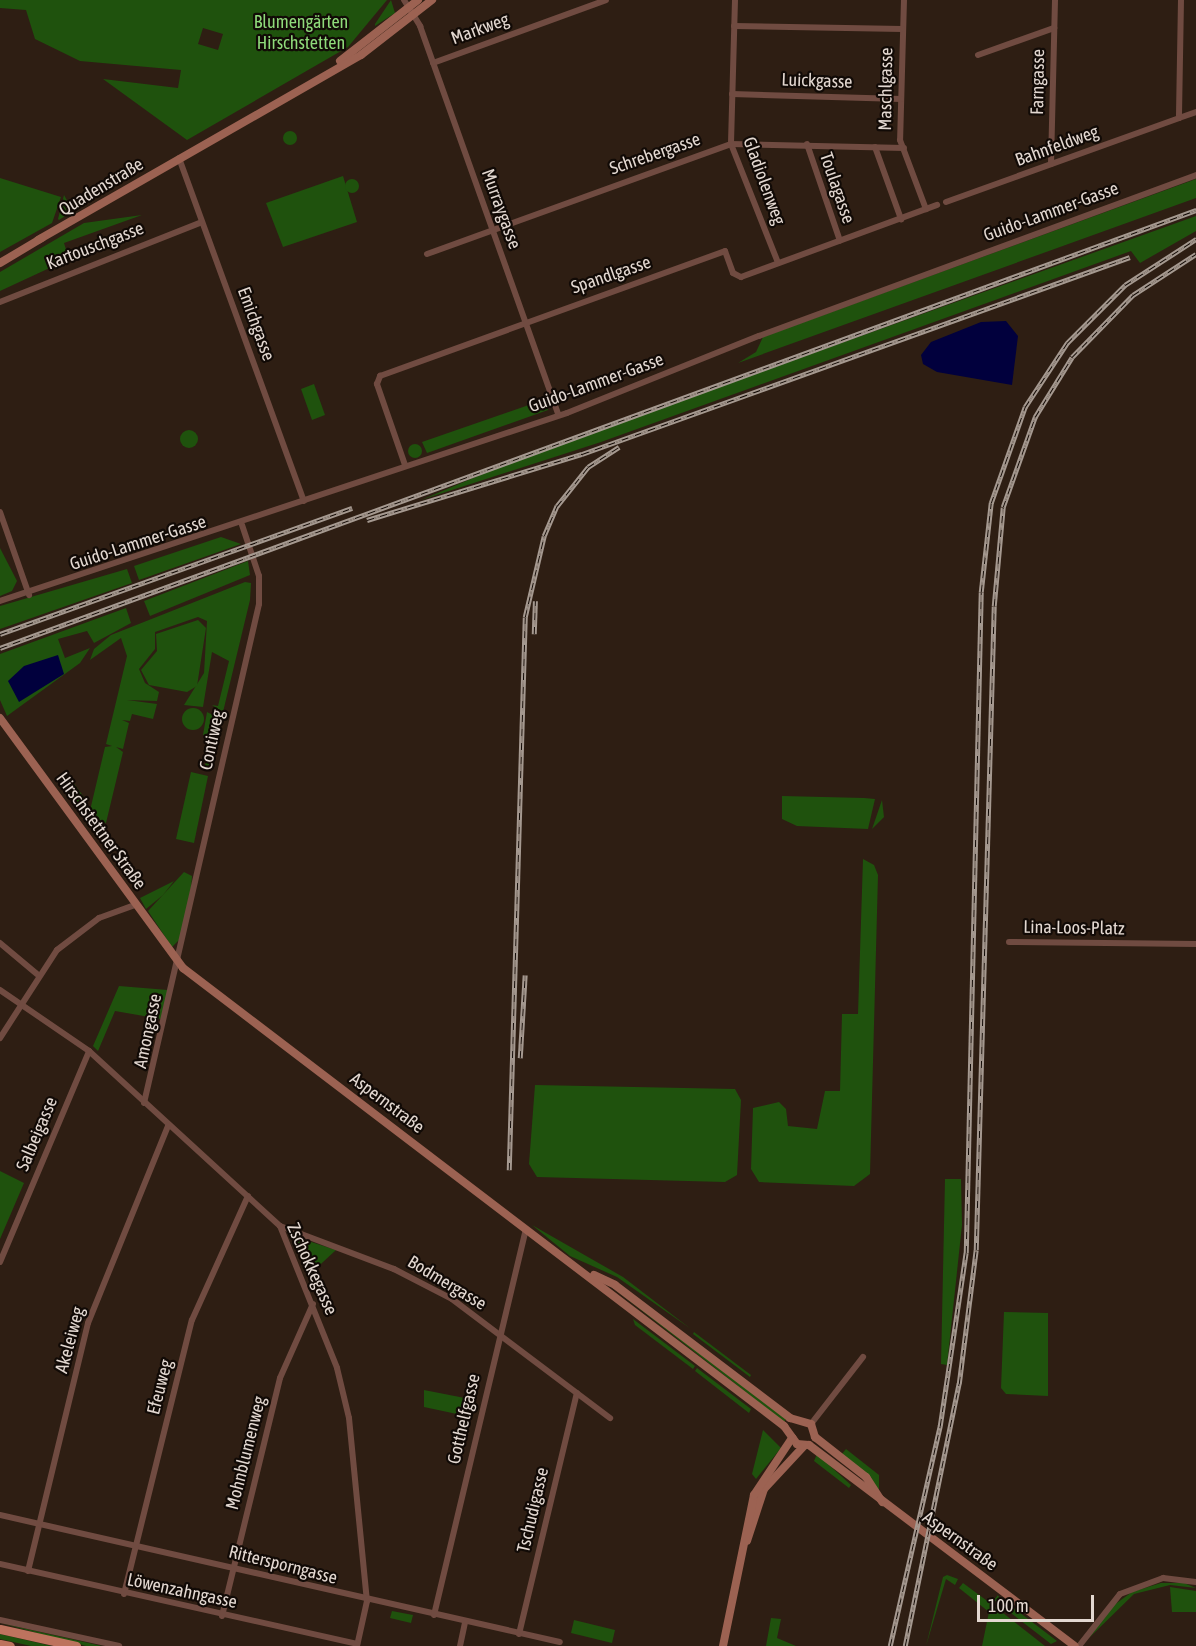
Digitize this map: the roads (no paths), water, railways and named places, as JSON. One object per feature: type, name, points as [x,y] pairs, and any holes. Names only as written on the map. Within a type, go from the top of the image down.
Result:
[{"type":"main road","name":"Quadenstraße","points":[[315,78],[406,4],[418,0]]},
{"type":"main road","name":"Quadenstraße","points":[[0,263],[315,78],[377,45],[432,0]]},
{"type":"main road","name":"Hirschstettner Straße","points":[[0,718],[176,962]]},
{"type":"main road","name":"Aspernstraße","points":[[176,962],[580,1269],[884,1505],[1077,1646]]},
{"type":"main road","name":"Aspernstraße","points":[[580,1269],[615,1286],[798,1423]]},
{"type":"main road","points":[[723,1646],[757,1490],[798,1423],[811,1424],[815,1437],[764,1489],[747,1541]]},
{"type":"main road","name":"Aspernstraße","points":[[815,1437],[866,1477],[884,1505]]},
{"type":"main road","points":[[0,1629],[76,1646]]},
{"type":"main road","points":[[0,1644],[10,1646]]},
{"type":"street","name":"Markweg","points":[[433,63],[606,0]]},
{"type":"street","name":"Gladiolenweg","points":[[735,0],[731,144],[778,264]]},
{"type":"street","name":"Maschlgasse","points":[[904,0],[901,99],[904,148],[926,209]]},
{"type":"street","name":"Farngasse","points":[[1051,164],[1055,0]]},
{"type":"street","points":[[1179,118],[1181,0]]},
{"type":"street","name":"Murraygasse","points":[[406,4],[414,16],[433,63],[558,413]]},
{"type":"street","points":[[734,26],[902,29]]},
{"type":"street","points":[[978,56],[1054,28]]},
{"type":"street","name":"Luickgasse","points":[[732,94],[901,99]]},
{"type":"street","name":"Bahnfeldweg","points":[[946,202],[1196,112]]},
{"type":"street","name":"Schrebergasse","points":[[428,254],[731,144],[904,148]]},
{"type":"street","name":"Toulagasse","points":[[807,144],[840,241]]},
{"type":"street","points":[[875,147],[901,219]]},
{"type":"street","name":"Emichgasse","points":[[179,158],[304,501]]},
{"type":"street","name":"Guido-Lammer-Gasse","points":[[0,601],[29,595],[242,525],[405,465],[558,413],[1196,175]]},
{"type":"street","points":[[926,209],[937,206]]},
{"type":"street","name":"Spandlgasse","points":[[405,465],[377,384],[380,376],[525,321],[725,251],[737,277],[926,209]]},
{"type":"street","name":"Kartouschgasse","points":[[0,302],[202,222]]},
{"type":"street","points":[[0,512],[29,595]]},
{"type":"street","name":"Contiweg","points":[[176,962],[260,596],[242,525]]},
{"type":"street","points":[[0,1038],[37,974],[79,931],[134,905]]},
{"type":"street","name":"Lina-Loos-Platz","points":[[1008,942],[1196,944]]},
{"type":"street","points":[[0,943],[37,974]]},
{"type":"street","name":"Amongasse","points":[[144,1103],[176,962]]},
{"type":"street","name":"Zschokkegasse","points":[[0,990],[21,1001],[89,1052],[280,1226],[313,1305],[349,1418],[367,1601],[357,1645]]},
{"type":"street","name":"Salbeigasse","points":[[0,1262],[89,1052]]},
{"type":"street","name":"Akeleiweg","points":[[28,1571],[88,1323],[168,1126]]},
{"type":"street","name":"Efeuweg","points":[[124,1594],[192,1320],[248,1196]]},
{"type":"street","name":"Bodmergasse","points":[[280,1226],[394,1269],[452,1299],[610,1418]]},
{"type":"street","name":"Gotthelfgasse","points":[[434,1615],[499,1335],[526,1230]]},
{"type":"street","name":"Mohnblumenweg","points":[[222,1616],[280,1378],[313,1305]]},
{"type":"street","points":[[811,1424],[863,1357]]},
{"type":"street","name":"Tschudigasse","points":[[519,1634],[577,1394]]},
{"type":"street","name":"Rittersporngasse","points":[[0,1515],[367,1601],[560,1642]]},
{"type":"street","name":"Löwenzahngasse","points":[[0,1564],[124,1594],[357,1645]]},
{"type":"street","points":[[1077,1646],[1120,1594],[1163,1578],[1196,1582]]},
{"type":"street","points":[[0,1620],[119,1646]]},
{"type":"street","points":[[460,1646],[465,1622]]},
{"type":"railway","points":[[0,648],[1196,210]]},
{"type":"railway","points":[[890,1646],[940,1426],[966,1253],[981,592],[991,503],[1025,407],[1067,343],[1125,285],[1196,239]]},
{"type":"railway","points":[[905,1646],[959,1384],[976,1250],[994,606],[1003,507],[1035,417],[1072,357],[1133,295],[1196,254]]},
{"type":"railway","points":[[367,520],[582,454],[1130,257]]},
{"type":"railway","points":[[509,1170],[525,617],[544,536],[557,506],[588,467],[619,447]]},
{"type":"railway","points":[[0,634],[352,508]]},
{"type":"railway","points":[[534,634],[535,601]]},
{"type":"railway","points":[[520,1058],[525,975]]},
{"type":"park label","name":"Blumengärten Hirschstetten","points":[[301,33]]}]
